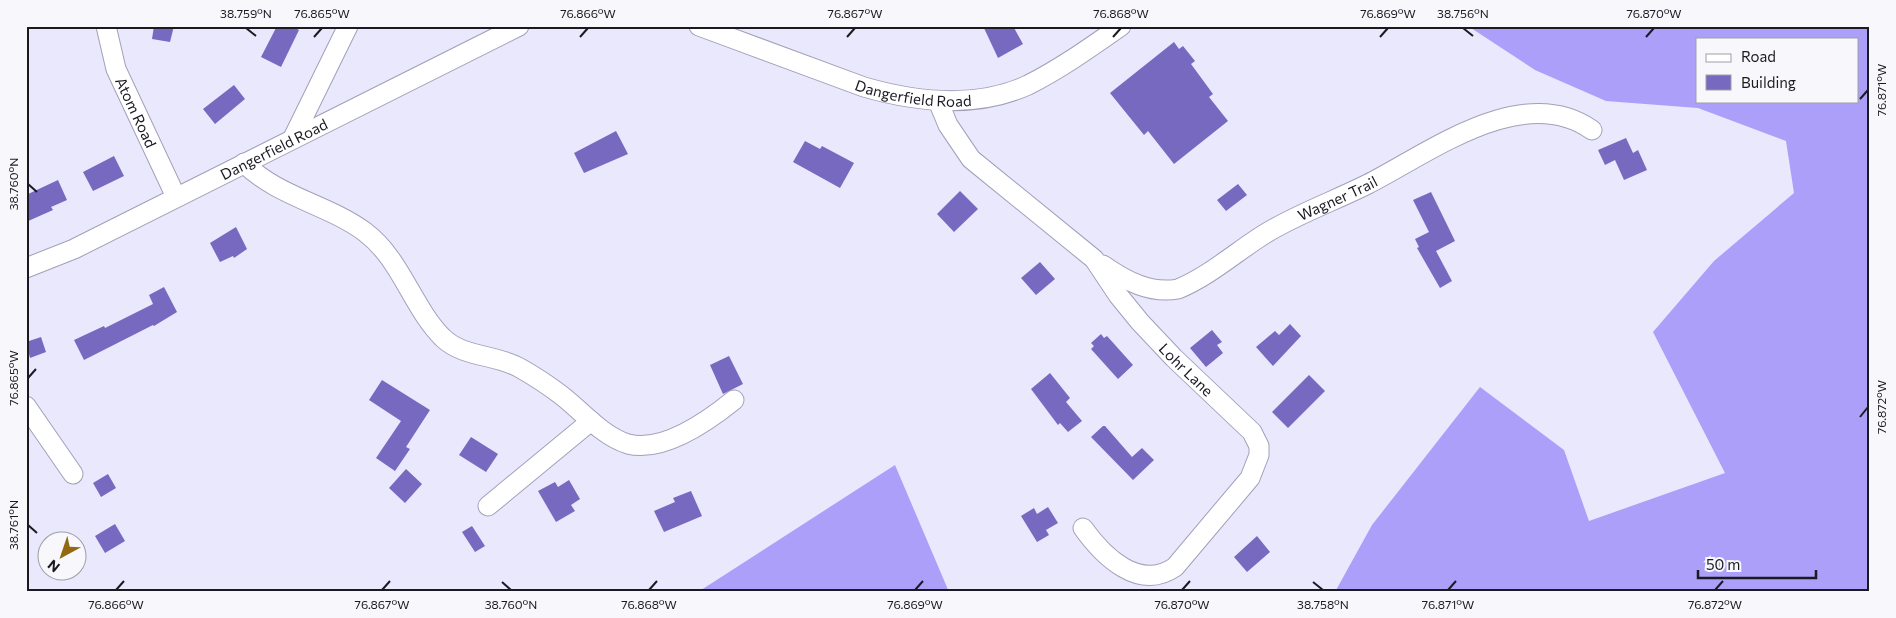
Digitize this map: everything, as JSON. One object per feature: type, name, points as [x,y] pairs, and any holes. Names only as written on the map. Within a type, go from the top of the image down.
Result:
[{"type":"street","name":"Atom Road","points":[[106,26],[116,69],[176,197]]},
{"type":"street","points":[[293,138],[348,26]]},
{"type":"street","name":"Dangerfield Road","points":[[26,268],[74,249],[519,26]]},
{"type":"street","name":"Dangerfield Road","points":[[699,26],[864,88],[886,94],[938,101],[982,98],[1028,85],[1119,27]]},
{"type":"street","name":"Lohr Lane","points":[[938,101],[948,125],[971,158],[1094,259],[1118,295],[1140,322],[1174,358],[1252,432],[1258,446],[1258,462],[1243,487],[1175,567],[1165,573],[1156,576],[1143,574],[1116,563],[1105,555],[1083,528]]},
{"type":"street","name":"Wagner Trail","points":[[1094,259],[1122,277],[1144,287],[1168,290],[1178,289],[1301,212],[1367,185],[1440,144],[1468,131],[1508,118],[1538,114],[1570,117],[1592,130]]},
{"type":"street","points":[[244,163],[265,182],[348,221],[366,233],[382,248],[433,325],[451,344],[462,350],[518,367],[562,396],[592,421],[626,443],[646,445],[681,435],[711,418],[734,400]]},
{"type":"street","points":[[26,406],[73,474]]},
{"type":"street","points":[[488,506],[592,421]]},
{"type":"shaded area","points":[[1468,26],[1870,26],[1870,592],[1335,592],[1372,525],[1480,387],[1564,450],[1589,521],[1725,473],[1653,332],[1714,261],[1794,193],[1786,141],[1698,108],[1606,101],[1535,70]]},
{"type":"shaded area","points":[[895,465],[949,592],[698,592]]},
{"type":"building","points":[[154,26],[174,26],[170,42],[152,39]]},
{"type":"building","points":[[277,26],[292,26],[299,30],[281,67],[261,57]]},
{"type":"building","points":[[983,26],[1013,26],[1023,44],[998,58]]},
{"type":"building","points":[[1174,42],[1179,49],[1183,46],[1195,61],[1191,64],[1213,94],[1209,97],[1228,121],[1174,164],[1148,131],[1144,135],[1110,93]]},
{"type":"building","points":[[234,85],[245,99],[215,124],[203,109]]},
{"type":"building","points":[[616,131],[628,154],[584,173],[574,153]]},
{"type":"building","points":[[1626,138],[1633,153],[1638,150],[1647,170],[1624,180],[1615,160],[1605,165],[1598,150]]},
{"type":"building","points":[[805,141],[820,149],[822,146],[854,163],[840,188],[793,162]]},
{"type":"building","points":[[114,156],[124,176],[93,191],[83,172]]},
{"type":"building","points":[[58,180],[67,200],[51,207],[53,210],[26,222],[26,195]]},
{"type":"building","points":[[1238,184],[1247,195],[1226,211],[1217,200]]},
{"type":"building","points":[[960,191],[978,209],[954,232],[937,214]]},
{"type":"building","points":[[1431,192],[1455,241],[1436,251],[1452,281],[1440,288],[1417,248],[1419,247],[1415,239],[1429,232],[1413,200]]},
{"type":"building","points":[[236,227],[247,249],[234,258],[233,256],[220,262],[210,243]]},
{"type":"building","points":[[1040,262],[1055,279],[1036,295],[1021,278]]},
{"type":"building","points":[[164,287],[177,312],[154,326],[84,360],[74,340],[104,326],[105,328],[153,304],[149,295]]},
{"type":"building","points":[[1290,324],[1301,336],[1273,366],[1256,347],[1275,331],[1279,335]]},
{"type":"building","points":[[1212,330],[1222,342],[1217,345],[1223,353],[1206,367],[1190,348]]},
{"type":"building","points":[[1101,334],[1104,338],[1107,336],[1133,365],[1118,379],[1091,349],[1094,346],[1091,343]]},
{"type":"building","points":[[41,337],[46,352],[30,358],[26,342]]},
{"type":"building","points":[[729,356],[743,384],[723,394],[710,365]]},
{"type":"building","points":[[1050,373],[1070,398],[1066,402],[1082,421],[1068,432],[1060,423],[1058,425],[1031,389]]},
{"type":"building","points":[[1309,375],[1325,391],[1288,428],[1272,412]]},
{"type":"building","points":[[382,380],[430,410],[406,447],[410,449],[395,471],[376,458],[401,421],[369,400]]},
{"type":"building","points":[[1103,426],[1132,457],[1142,448],[1154,460],[1133,480],[1091,437]]},
{"type":"building","points":[[471,437],[498,454],[486,472],[459,455]]},
{"type":"building","points":[[406,469],[422,484],[405,503],[389,488]]},
{"type":"building","points":[[108,474],[116,488],[101,497],[93,483]]},
{"type":"building","points":[[569,480],[580,499],[571,505],[575,511],[556,522],[538,491],[555,482],[558,487]]},
{"type":"building","points":[[691,491],[702,516],[664,532],[654,511],[675,502],[673,498]]},
{"type":"building","points":[[1048,507],[1058,523],[1046,530],[1049,535],[1037,542],[1021,516],[1034,508],[1037,514]]},
{"type":"building","points":[[115,524],[125,541],[105,553],[95,536]]},
{"type":"building","points":[[472,526],[485,546],[475,552],[462,532]]},
{"type":"building","points":[[1257,536],[1270,552],[1247,572],[1234,557]]}]
